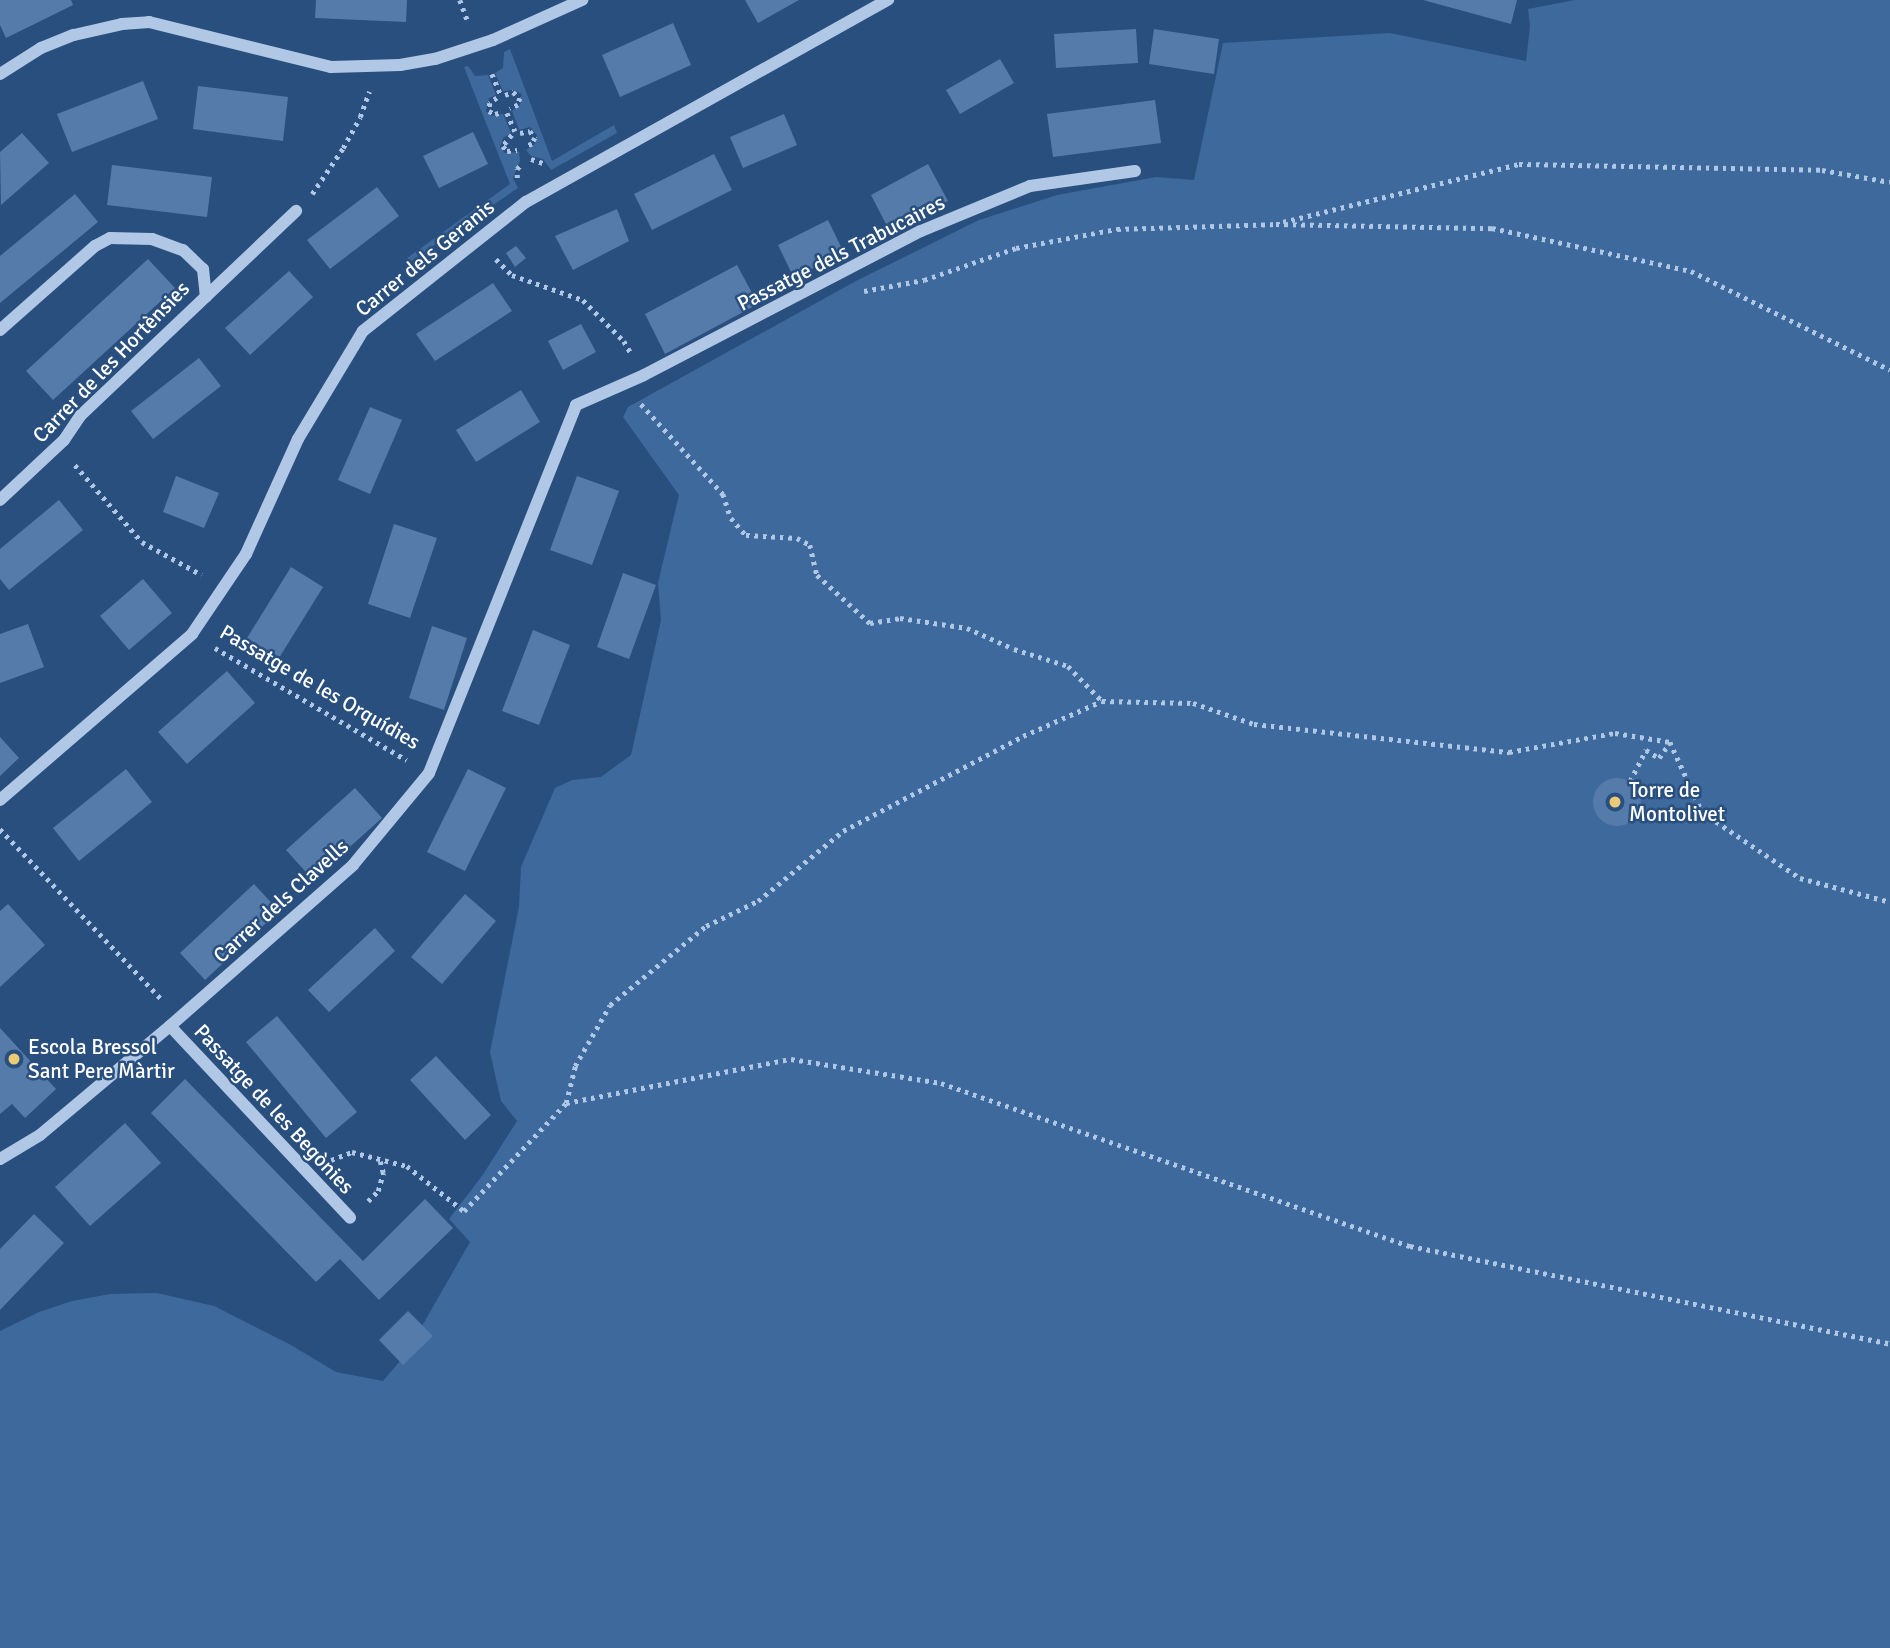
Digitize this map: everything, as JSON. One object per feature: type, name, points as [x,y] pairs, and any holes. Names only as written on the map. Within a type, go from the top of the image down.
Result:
[{"type":"street","points":[[0,74],[54,42],[92,30],[149,23],[331,67],[373,67],[435,59],[476,46],[582,0]]},
{"type":"street","name":"Carrer dels Geranis","points":[[0,800],[192,635],[246,554],[298,439],[363,331],[526,202],[888,0]]},
{"type":"street","name":"Passatge dels Trabucaires","points":[[576,405],[644,375],[921,231],[1030,186],[1135,170]]},
{"type":"street","points":[[206,297],[296,211]]},
{"type":"street","name":"Carrer de les Hortènsies","points":[[0,330],[95,246],[110,238],[152,239],[183,250],[203,269],[206,297],[80,416],[58,446],[0,500]]},
{"type":"street","name":"Carrer dels Clavells","points":[[0,1159],[40,1135],[175,1022],[353,865],[429,773],[576,405]]},
{"type":"street","name":"Passatge de les Begònies","points":[[175,1022],[350,1218]]},
{"type":"path","points":[[460,0],[469,24]]},
{"type":"path","points":[[296,211],[323,181],[360,117],[373,67]]},
{"type":"path","points":[[492,74],[500,95]]},
{"type":"path","points":[[513,92],[520,97],[518,105],[495,114],[489,111],[489,103],[500,95],[513,92]]},
{"type":"path","points":[[507,111],[516,133]]},
{"type":"path","points":[[517,150],[507,151],[503,146],[516,133],[527,130],[535,138],[532,144],[525,147]]},
{"type":"path","points":[[1276,224],[1519,164],[1822,170],[1890,183]]},
{"type":"path","points":[[839,274],[866,292],[924,280],[1016,248],[1117,229],[1276,224],[1492,228],[1691,271],[1890,370]]},
{"type":"path","points":[[478,240],[512,275],[583,300],[624,341],[644,375]]},
{"type":"path","points":[[624,384],[723,494],[731,518],[746,535],[797,538],[810,545],[817,575],[870,623],[900,618],[967,628],[1014,649],[1068,666],[1102,701]]},
{"type":"path","points":[[58,446],[142,542],[224,587]]},
{"type":"path","name":"Passatge de les Orquídies","points":[[192,635],[429,773]]},
{"type":"path","points":[[352,1152],[407,1166],[464,1211],[566,1103],[575,1066],[610,1005],[706,926],[758,901],[843,831],[1023,736],[1102,701],[1193,703],[1254,724],[1509,752],[1615,733],[1670,742]]},
{"type":"path","points":[[1630,781],[1646,750],[1659,758],[1670,742]]},
{"type":"path","points":[[1670,742],[1702,812],[1800,878],[1890,902]]},
{"type":"path","points":[[0,829],[175,1022]]},
{"type":"path","points":[[566,1103],[791,1059],[940,1083],[1410,1246],[1890,1344]]},
{"type":"path","points":[[350,1218],[378,1191],[383,1173],[380,1161]]},
{"type":"shaded area","points":[[1575,0],[1890,0],[1890,1648],[0,1648],[0,1331],[39,1312],[72,1301],[110,1294],[157,1293],[214,1306],[291,1345],[336,1372],[383,1381],[406,1354],[470,1242],[449,1219],[482,1176],[517,1121],[501,1101],[490,1052],[519,907],[521,867],[555,788],[572,780],[601,777],[631,755],[661,620],[658,583],[679,495],[623,417],[628,407],[856,281],[979,220],[1057,195],[1156,177],[1194,180],[1223,43],[1390,33],[1526,61],[1530,26],[1528,9]]},
{"type":"shaded area","points":[[510,49],[552,161],[614,125],[617,133],[551,170],[543,159],[531,156],[526,150],[535,144],[537,135],[530,127],[519,130],[512,111],[520,105],[522,94],[513,90],[503,91],[495,73],[503,68],[504,52]]},
{"type":"shaded area","points":[[468,66],[475,76],[488,75],[496,95],[489,98],[486,111],[491,116],[503,114],[511,133],[503,138],[500,147],[505,153],[519,152],[520,161],[513,178],[518,188],[410,262],[407,258],[510,184],[464,67]]},
{"type":"building","points":[[0,0],[71,0],[73,5],[6,38],[0,25]]},
{"type":"building","points":[[316,0],[407,0],[406,22],[315,18]]},
{"type":"building","points":[[745,0],[799,0],[758,23]]},
{"type":"building","points":[[1423,0],[1517,0],[1511,24]]},
{"type":"building","points":[[673,23],[691,65],[620,97],[602,55]]},
{"type":"building","points":[[1136,29],[1138,63],[1056,68],[1054,34]]},
{"type":"building","points":[[1154,29],[1219,39],[1214,74],[1149,64]]},
{"type":"building","points":[[1000,59],[1014,83],[960,114],[946,90]]},
{"type":"building","points":[[143,81],[158,119],[72,152],[57,114]]},
{"type":"building","points":[[198,86],[288,97],[283,141],[193,129]]},
{"type":"building","points":[[1155,100],[1161,143],[1053,157],[1047,114]]},
{"type":"building","points":[[784,114],[797,145],[743,168],[730,137]]},
{"type":"building","points":[[473,132],[488,164],[439,188],[423,156]]},
{"type":"building","points":[[22,133],[49,163],[1,205],[0,152]]},
{"type":"building","points":[[714,154],[732,190],[652,230],[634,194]]},
{"type":"building","points":[[928,164],[948,201],[890,232],[871,195]]},
{"type":"building","points":[[112,165],[212,177],[207,217],[107,205]]},
{"type":"building","points":[[377,187],[399,216],[330,269],[307,240]]},
{"type":"building","points":[[75,194],[98,222],[0,303],[0,256]]},
{"type":"building","points":[[617,209],[629,241],[573,270],[555,236]]},
{"type":"building","points":[[828,220],[844,253],[794,278],[778,245]]},
{"type":"building","points":[[516,246],[526,258],[515,267],[506,253]]},
{"type":"building","points":[[148,259],[175,288],[53,400],[26,371]]},
{"type":"building","points":[[737,265],[758,304],[665,354],[645,314]]},
{"type":"building","points":[[289,271],[313,297],[250,355],[225,328]]},
{"type":"building","points":[[493,283],[512,311],[435,361],[416,334]]},
{"type":"building","points":[[581,324],[596,352],[563,370],[548,341]]},
{"type":"building","points":[[199,358],[221,386],[153,439],[131,411]]},
{"type":"building","points":[[521,390],[540,422],[476,462],[456,430]]},
{"type":"building","points":[[370,407],[402,420],[370,494],[338,480]]},
{"type":"building","points":[[176,476],[219,493],[204,528],[163,512]]},
{"type":"building","points":[[577,476],[619,491],[592,565],[550,550]]},
{"type":"building","points":[[59,500],[83,530],[9,590],[0,579],[0,549]]},
{"type":"building","points":[[394,524],[437,538],[410,618],[368,604]]},
{"type":"building","points":[[291,567],[323,587],[279,658],[247,638]]},
{"type":"building","points":[[623,573],[656,585],[629,659],[597,647]]},
{"type":"building","points":[[143,579],[172,613],[129,650],[100,616]]},
{"type":"building","points":[[28,624],[44,667],[0,683],[0,634]]},
{"type":"building","points":[[432,626],[467,638],[444,710],[409,698]]},
{"type":"building","points":[[533,630],[570,645],[539,725],[502,711]]},
{"type":"building","points":[[227,671],[255,703],[187,764],[158,732]]},
{"type":"building","points":[[0,737],[19,758],[0,776]]},
{"type":"building","points":[[126,769],[152,802],[79,861],[53,828]]},
{"type":"building","points":[[468,769],[506,788],[465,871],[427,852]]},
{"type":"building","points":[[1617,778],[1626,779],[1634,785],[1640,793],[1640,811],[1634,819],[1626,825],[1617,826],[1608,825],[1600,819],[1594,811],[1593,802],[1594,793],[1600,785],[1608,779]]},
{"type":"building","points":[[355,788],[382,818],[313,880],[286,850]]},
{"type":"building","points":[[254,884],[279,911],[205,980],[180,953]]},
{"type":"building","points":[[465,894],[496,921],[442,984],[411,957]]},
{"type":"building","name":"Escola Bressol Sant Pere Màrtir","points":[[8,904],[45,945],[0,987],[0,911]]},
{"type":"building","points":[[375,928],[395,951],[329,1012],[308,990]]},
{"type":"building","points":[[277,1016],[357,1112],[326,1138],[246,1042]]},
{"type":"building","name":"Escola Bressol Sant Pere Màrtir","points":[[0,1028],[56,1089],[25,1118],[12,1104],[0,1114]]},
{"type":"building","points":[[436,1056],[491,1115],[465,1140],[410,1080]]},
{"type":"building","points":[[185,1079],[363,1261],[425,1199],[453,1228],[379,1300],[340,1259],[316,1282],[151,1113]]},
{"type":"building","points":[[125,1123],[161,1163],[90,1226],[55,1187]]},
{"type":"building","points":[[34,1214],[64,1243],[0,1310],[0,1249]]},
{"type":"building","points":[[408,1311],[433,1336],[403,1365],[379,1340]]},
{"type":"place","name":"Torre de Montolivet","points":[[1615,802]]},
{"type":"place","name":"Escola Bressol Sant Pere Màrtir","points":[[14,1059]]}]
